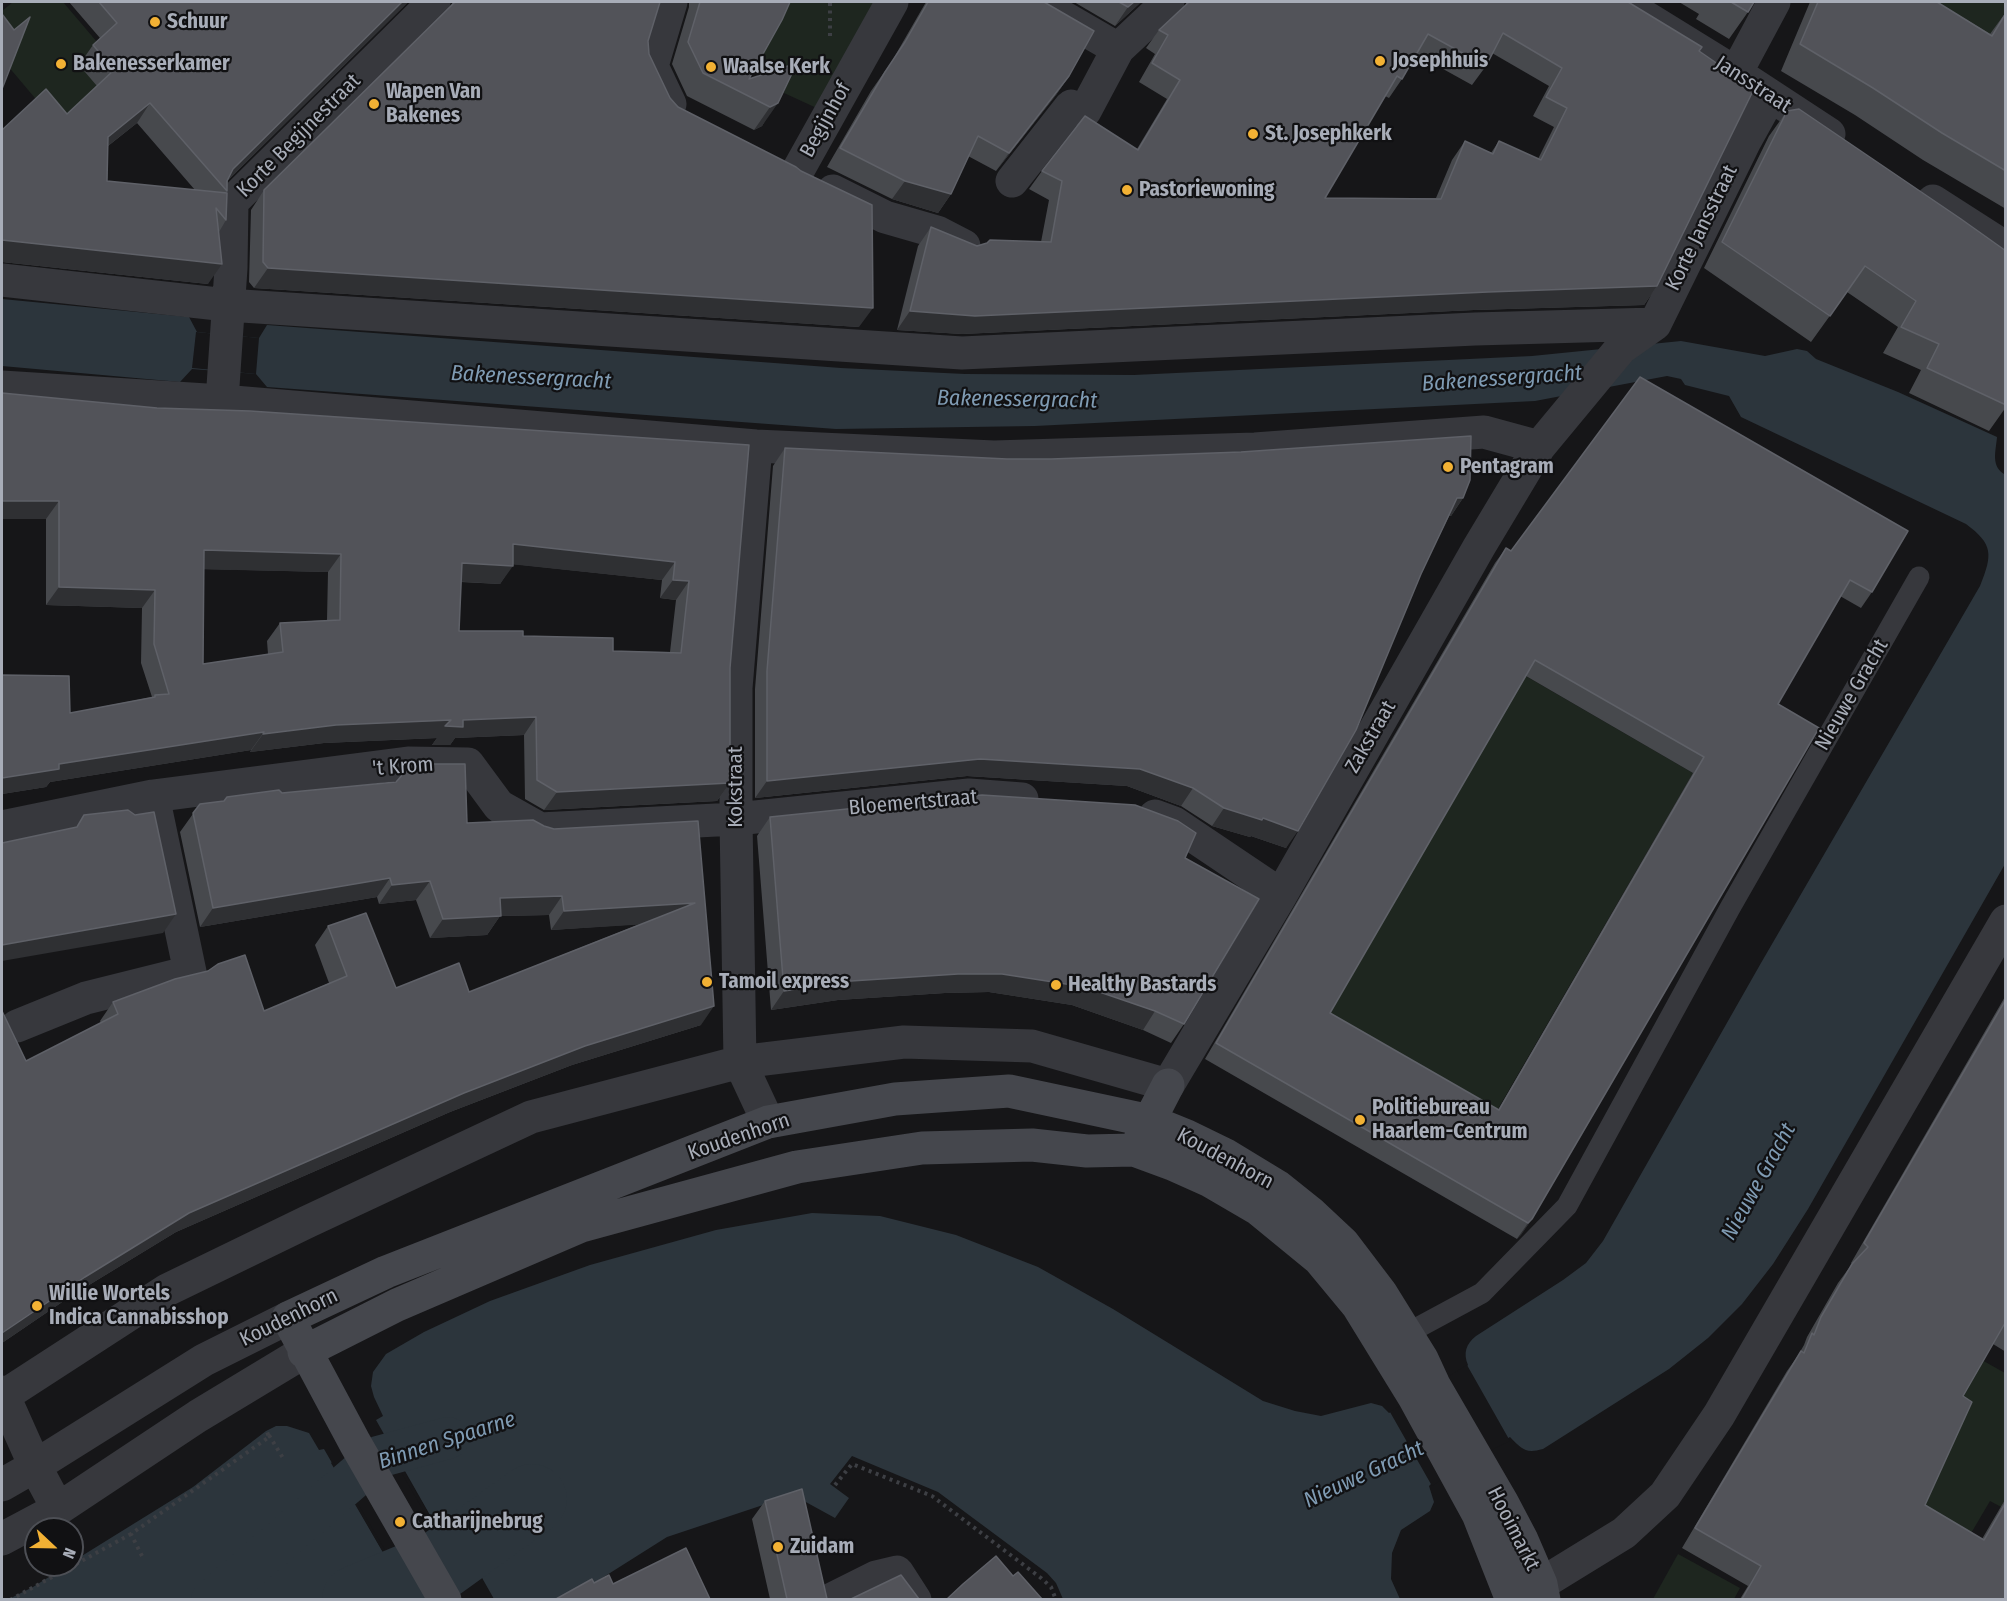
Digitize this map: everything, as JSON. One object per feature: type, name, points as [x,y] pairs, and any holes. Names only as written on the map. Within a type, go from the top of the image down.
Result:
[{"type":"street","name":"Korte Begijnestraat","points":[[223,386],[231,268],[232,202],[434,2]]},
{"type":"street","points":[[671,2],[652,66],[673,110],[692,120]]},
{"type":"street","name":"Begijnhof","points":[[768,159],[796,174],[892,2]]},
{"type":"street","points":[[1037,2],[1119,49]]},
{"type":"street","points":[[1012,181],[1071,106],[1085,111],[1119,49],[1168,2]]},
{"type":"street","name":"Jansstraat","points":[[1621,2],[1736,73],[1858,153]]},
{"type":"street","points":[[1736,73],[1774,2]]},
{"type":"street","name":"Korte Jansstraat","points":[[1581,394],[1621,348],[1655,324],[1745,141],[1770,96]]},
{"type":"street","points":[[796,174],[885,217],[937,232],[964,246]]},
{"type":"street","points":[[1907,185],[2006,248]]},
{"type":"street","points":[[2,280],[227,320],[962,353],[1475,329],[1655,324]]},
{"type":"street","points":[[2,387],[223,386],[756,446],[994,457],[1255,449],[1484,432],[1539,447]]},
{"type":"street","name":"Zakstraat","points":[[1168,1085],[1281,895],[1539,447],[1581,394]]},
{"type":"street","name":"Kokstraat","points":[[756,446],[736,688],[740,1062],[768,1122]]},
{"type":"street","name":"'t Krom","points":[[2,827],[153,796],[408,764],[468,764],[499,806],[540,829],[736,819]]},
{"type":"street","name":"Bloemertstraat","points":[[736,819],[969,795],[1047,800]]},
{"type":"street","points":[[17,1026],[86,998],[190,972],[153,796]]},
{"type":"street","points":[[1126,805],[1174,823],[1281,895]]},
{"type":"street","points":[[1542,1592],[1624,1533],[1665,1495],[1719,1415],[2006,921]]},
{"type":"street","points":[[58,1509],[2,1395],[167,1290],[318,1216],[531,1117],[740,1062],[904,1042],[1032,1046],[1168,1085],[1134,1150]]},
{"type":"street","name":"Koudenhorn","points":[[2,1485],[204,1360],[386,1272],[768,1122],[895,1099],[1009,1091],[1150,1121],[1188,1136],[1226,1155],[1277,1186],[1343,1243],[1381,1293],[1395,1340]]},
{"type":"street","points":[[768,1122],[797,1167]]},
{"type":"street","name":"Koudenhorn","points":[[2,1539],[58,1509],[198,1416],[304,1352],[397,1305],[581,1226],[797,1167],[922,1148],[1032,1145],[1087,1151],[1134,1150],[1210,1181],[1258,1209],[1319,1259],[1358,1306],[1395,1340],[1422,1359],[1424,1391],[1466,1466]]},
{"type":"street","points":[[288,1318],[304,1352],[445,1599]]},
{"type":"street","name":"Hooimarkt","points":[[1466,1466],[1507,1512],[1542,1592]]},
{"type":"street","name":"Hooimarkt","points":[[1466,1466],[1512,1599]]},
{"type":"street","points":[[830,1599],[876,1577],[897,1572],[915,1599]]},
{"type":"lane","name":"Nieuwe Gracht","points":[[1395,1340],[1482,1293],[1567,1206],[1730,908],[1918,577]]},
{"type":"path","points":[[10,1599],[131,1534],[269,1437],[267,1432],[283,1458]]},
{"type":"path","points":[[836,1485],[852,1464],[932,1496],[1052,1587],[1056,1599]]},
{"type":"path","points":[[131,1534],[142,1556]]},
{"type":"shaded area","name":"Bakenesserkamer","points":[[13,2],[63,2],[120,69],[56,123],[2,59],[2,11]]},
{"type":"shaded area","points":[[786,2],[881,2],[821,110],[784,93],[787,83],[756,68]]},
{"type":"shaded area","points":[[1912,2],[2005,2],[2005,75]]},
{"type":"shaded area","points":[[1524,675],[1693,773],[1488,1126],[1319,1029]]},
{"type":"shaded area","points":[[1980,1359],[2005,1373],[2005,1509],[1990,1501],[1970,1535],[1822,1471]]},
{"type":"shaded area","points":[[1678,1554],[1740,1588],[1734,1599],[1653,1599]]},
{"type":"water","name":"Bakenessergracht","points":[[2,299],[189,317],[197,332],[259,338],[267,325],[841,368],[965,374],[1134,375],[1532,356],[1681,341],[1765,356],[1797,349],[1807,351],[1816,359],[1898,392],[1997,437],[1996,463],[2001,472],[2006,475],[2005,864],[1808,1209],[1773,1264],[1742,1304],[1708,1338],[1669,1369],[1543,1449],[1528,1451],[1510,1437],[1433,1482],[1429,1486],[1434,1502],[1430,1511],[1401,1530],[1392,1553],[1391,1579],[1400,1599],[1063,1599],[1056,1583],[1047,1573],[938,1492],[852,1456],[830,1484],[849,1498],[835,1518],[793,1495],[667,1537],[591,1585],[557,1599],[494,1599],[481,1576],[468,1582],[376,1420],[383,1416],[371,1386],[373,1372],[386,1354],[424,1332],[490,1301],[590,1265],[716,1230],[812,1213],[880,1216],[956,1235],[1038,1267],[1113,1309],[1263,1401],[1321,1416],[1371,1403],[1382,1406],[1389,1413],[1463,1370],[1468,1365],[1466,1353],[1468,1346],[1476,1336],[1586,1263],[1603,1241],[1980,586],[1987,566],[1986,544],[1966,524],[1741,417],[1729,396],[1685,385],[1681,379],[1667,376],[1535,401],[1035,426],[836,429],[267,387],[256,374],[192,369],[180,382],[2,366]]},
{"type":"water","points":[[276,1426],[287,1426],[309,1433],[319,1450],[324,1449],[410,1599],[7,1600],[49,1577],[84,1577],[84,1555],[193,1487],[266,1431]]},
{"type":"pier","points":[[196,332],[259,338],[256,374],[192,368]]},
{"type":"pier","points":[[1467,1365],[1510,1441],[1471,1460],[1432,1486],[1390,1412]]},
{"type":"pier","points":[[379,1434],[383,1434],[468,1582],[466,1584]]},
{"type":"pier","points":[[333,1461],[413,1600],[410,1599],[331,1463]]},
{"type":"building","points":[[99,2],[402,2],[233,169],[227,181],[227,191],[150,103],[108,137],[107,181],[227,193],[226,220],[216,208],[222,264],[2,240],[2,130],[46,89],[67,114],[114,70],[93,45],[117,23]]},
{"type":"building","points":[[455,2],[660,2],[648,41],[649,54],[670,98],[678,107],[872,205],[873,308],[268,268],[263,262],[264,190]]},
{"type":"building","name":"Waalse Kerk","points":[[700,2],[790,2],[749,79],[797,63],[778,103],[770,107],[703,73],[688,42]]},
{"type":"building","points":[[928,2],[1044,2],[1094,31],[1069,76],[1009,153],[978,136],[951,194],[905,181],[840,148]]},
{"type":"building","points":[[1119,2],[1134,2],[1128,7]]},
{"type":"building","points":[[1189,2],[1628,2],[1702,47],[1699,51],[1754,89],[1657,286],[975,316],[910,311],[931,227],[977,246],[990,240],[1051,242],[1062,181],[1042,171],[1085,116],[1138,150],[1180,80],[1152,63],[1168,35],[1159,30]],"holes":[[[1503,33],[1562,68],[1546,97],[1567,108],[1541,160],[1499,141],[1493,154],[1465,141],[1441,199],[1325,198],[1397,76],[1402,79],[1428,34],[1486,66]]]},
{"type":"building","points":[[1731,2],[1754,2],[1748,12]]},
{"type":"building","points":[[1818,2],[1937,2],[1992,36],[2006,13],[2006,171],[1800,44]]},
{"type":"building","points":[[2,14],[14,30],[30,17],[2,89]]},
{"type":"building","points":[[1799,109],[2006,251],[2006,405],[1927,368],[1939,344],[1901,327],[1916,301],[1865,266],[1830,316],[1722,242],[1787,111]]},
{"type":"building","points":[[1640,377],[1908,531],[1872,592],[1850,580],[1778,704],[1819,728],[1528,1223],[1216,1043],[1506,548],[1511,551]],"holes":[[[1535,660],[1704,757],[1499,1110],[1330,1013]]]},
{"type":"building","points":[[2,393],[157,408],[250,411],[749,445],[730,668],[730,783],[557,792],[537,780],[536,717],[463,720],[463,727],[445,726],[451,720],[336,725],[263,734],[264,732],[59,764],[59,769],[2,778],[2,675],[69,676],[70,713],[169,694],[154,644],[155,590],[59,587],[59,501],[2,501]],"holes":[[[513,544],[675,562],[673,580],[689,581],[681,653],[613,651],[613,638],[523,636],[523,631],[459,631],[462,563],[513,566]],[[204,550],[341,554],[340,620],[280,623],[283,652],[203,664]]]},
{"type":"building","points":[[1471,436],[1470,480],[1463,498],[1457,498],[1421,574],[1356,730],[1298,831],[1263,818],[1262,820],[1224,808],[1193,788],[1140,769],[980,759],[767,781],[767,671],[785,448],[1007,459],[1051,459],[1241,452]]},
{"type":"building","points":[[412,764],[465,764],[467,823],[533,820],[554,829],[698,821],[714,1006],[585,1046],[464,1093],[189,1213],[85,1277],[2,1333],[2,1011],[26,1061],[118,1014],[113,1002],[175,979],[208,971],[218,964],[245,955],[264,1011],[347,976],[328,926],[366,913],[396,988],[459,963],[469,992],[695,903],[564,911],[562,896],[500,898],[501,916],[443,919],[430,881],[392,885],[390,878],[213,908],[193,813],[200,804],[224,801],[227,797],[279,790],[282,793],[396,782]]},
{"type":"building","points":[[982,795],[1135,805],[1178,821],[1196,833],[1185,858],[1259,899],[1184,1024],[1155,1011],[1085,987],[1002,974],[958,974],[851,981],[784,991],[770,817]]},
{"type":"building","points":[[128,810],[135,815],[154,812],[176,914],[2,945],[2,843],[77,827],[84,815]]},
{"type":"building","points":[[2006,999],[2006,1324],[1963,1396],[1972,1402],[1925,1505],[1984,1540],[2006,1502],[2006,1599],[1742,1599],[1761,1566],[1695,1528],[1801,1351],[1804,1353],[1812,1333],[1814,1335],[1821,1317],[1852,1264],[1868,1247],[1864,1243]]},
{"type":"building","points":[[802,1489],[827,1599],[787,1599],[765,1501]]},
{"type":"building","points":[[686,1548],[710,1599],[556,1599],[592,1579],[594,1583],[609,1575],[613,1584]]},
{"type":"building","points":[[996,1556],[1013,1576],[1018,1572],[1042,1599],[947,1599],[963,1584]]},
{"type":"building","points":[[901,1575],[919,1599],[851,1599]]},
{"type":"waterway","name":"Binnen Spaarne","points":[[212,1600],[378,1457],[448,1438]]},
{"type":"waterway","name":"Binnen Spaarne","points":[[357,1600],[439,1566],[532,1499]]},
{"type":"place","name":"Schuur","points":[[155,22]]},
{"type":"place","name":"Josephhuis","points":[[1380,61]]},
{"type":"place","name":"Bakenesserkamer","points":[[61,64]]},
{"type":"place","name":"Waalse Kerk","points":[[711,67]]},
{"type":"place","name":"Wapen Van Bakenes","points":[[374,104]]},
{"type":"place","name":"St. Josephkerk","points":[[1253,134]]},
{"type":"place","name":"Pastoriewoning","points":[[1127,190]]},
{"type":"place","name":"Pentagram","points":[[1448,467]]},
{"type":"place","name":"Tamoil express","points":[[707,982]]},
{"type":"place","name":"Healthy Bastards","points":[[1056,985]]},
{"type":"place","name":"Politiebureau Haarlem-Centrum","points":[[1360,1120]]},
{"type":"place","name":"Willie Wortels Indica Cannabisshop","points":[[37,1306]]},
{"type":"place","name":"Catharijnebrug","points":[[400,1522]]},
{"type":"place","name":"Zuidam","points":[[778,1547]]}]
